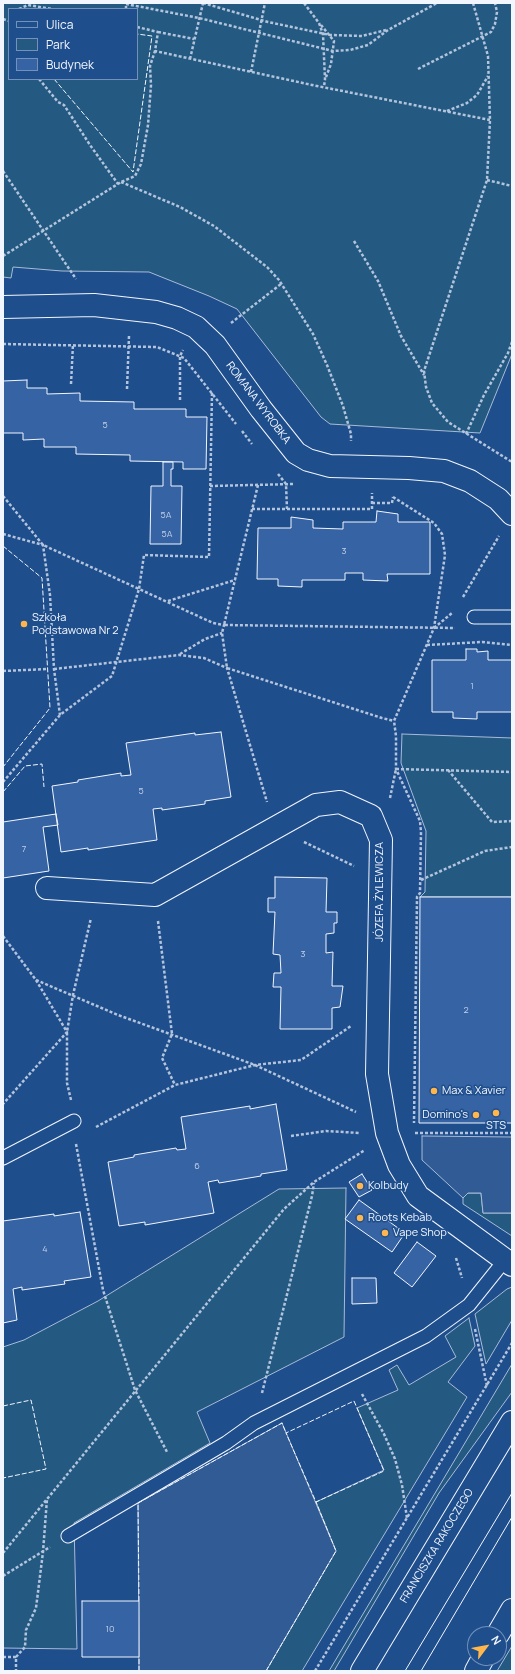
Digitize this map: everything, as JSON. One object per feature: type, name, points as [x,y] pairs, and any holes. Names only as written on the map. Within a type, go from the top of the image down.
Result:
[{"type":"street","name":"ROMANA WYROBKA","points":[[3,307],[94,305],[156,312],[177,318],[196,327],[215,345],[296,453],[318,464],[350,468],[409,468],[444,471],[470,481],[498,499],[507,523]]},
{"type":"street","name":"JÓZEFA ŻYLEWICZA","points":[[48,888],[155,895],[274,827],[316,805],[340,802],[371,816],[381,840],[377,1074],[387,1133],[399,1165],[418,1196],[509,1263]]},
{"type":"street","name":"FRANCISZKA RAKOCZEGO","points":[[362,1671],[512,1422]]},
{"type":"street","points":[[503,1626],[512,1610]]},
{"type":"lane","points":[[474,617],[512,617]]},
{"type":"lane","points":[[3,1158],[74,1122]]},
{"type":"lane","points":[[68,1536],[226,1443],[254,1423],[426,1336],[470,1305],[509,1263]]},
{"type":"path","points":[[21,8],[28,5],[46,8],[47,3]]},
{"type":"path","points":[[127,3],[199,18],[333,50],[350,50],[368,45],[388,30],[438,3]]},
{"type":"path","points":[[190,58],[203,3],[262,20],[323,34],[362,36],[388,30]]},
{"type":"path","points":[[251,72],[265,3]]},
{"type":"path","points":[[304,3],[334,41],[324,87]]},
{"type":"path","points":[[473,3],[488,56],[490,120],[487,180],[424,371],[426,387],[432,403],[448,422],[512,462]]},
{"type":"path","points":[[418,69],[491,32],[495,24],[497,12],[495,3]]},
{"type":"path","points":[[319,23],[323,34],[325,79]]},
{"type":"path","points":[[138,27],[194,40]]},
{"type":"path","points":[[3,256],[44,232],[120,183],[135,176],[141,164],[148,125],[151,85],[150,66],[156,51],[158,32]]},
{"type":"path","points":[[156,51],[251,72],[490,120]]},
{"type":"path","points":[[446,111],[467,103],[477,95],[488,75]]},
{"type":"path","points":[[40,80],[58,102],[64,105],[90,145],[120,183],[180,207],[214,226],[267,267],[281,284],[313,334],[343,406],[351,434],[350,468]]},
{"type":"path","points":[[3,171],[94,305]]},
{"type":"path","points":[[487,180],[512,186]]},
{"type":"path","points":[[354,241],[378,281],[401,336],[425,377]]},
{"type":"path","points":[[243,314],[281,284]]},
{"type":"path","points":[[127,389],[130,310]]},
{"type":"path","points":[[466,434],[484,395],[508,353],[512,342]]},
{"type":"path","points":[[3,344],[73,344],[157,347],[184,358],[225,409]]},
{"type":"path","points":[[71,384],[73,344]]},
{"type":"path","points":[[180,400],[180,356],[183,351]]},
{"type":"path","points":[[3,782],[60,715],[112,676],[139,589],[144,555],[209,557],[212,392]]},
{"type":"path","points":[[210,486],[286,484],[287,509]]},
{"type":"path","points":[[258,485],[222,633],[227,668],[274,827],[359,869]]},
{"type":"path","points":[[252,509],[372,509],[372,487]]},
{"type":"path","points":[[372,503],[392,503],[393,493]]},
{"type":"path","points":[[3,496],[43,546],[50,595],[54,669],[60,715]]},
{"type":"path","points":[[393,497],[434,523],[442,534],[445,555],[434,628],[394,720],[396,736],[396,769],[420,821],[421,880],[420,893],[417,897],[414,1133],[512,1133]]},
{"type":"path","points":[[459,604],[507,523]]},
{"type":"path","points":[[3,534],[43,546],[168,601],[213,623],[224,626],[463,628]]},
{"type":"path","points":[[168,601],[235,580]]},
{"type":"path","points":[[434,628],[455,610]]},
{"type":"path","points":[[179,655],[205,639],[222,633]]},
{"type":"path","points":[[427,645],[482,642],[512,645]]},
{"type":"path","points":[[54,669],[179,655],[204,658],[227,668],[382,718],[394,720]]},
{"type":"path","points":[[3,671],[48,669]]},
{"type":"path","points":[[396,769],[512,772]]},
{"type":"path","points":[[448,770],[492,822],[512,821]]},
{"type":"path","points":[[421,880],[485,852],[512,847]]},
{"type":"path","points":[[73,1107],[67,1083],[67,1032],[73,995],[89,926]]},
{"type":"path","points":[[159,929],[172,1034],[162,1058],[175,1085]]},
{"type":"path","points":[[3,936],[36,980],[67,1032]]},
{"type":"path","points":[[36,980],[118,1015],[255,1065],[352,1112],[363,1113]]},
{"type":"path","points":[[95,1128],[175,1085],[255,1065],[301,1060],[352,1026]]},
{"type":"path","points":[[3,1104],[67,1032]]},
{"type":"path","points":[[291,1136],[326,1131],[387,1133]]},
{"type":"path","points":[[75,1139],[103,1290],[135,1390],[177,1472]]},
{"type":"path","points":[[3,1553],[284,1209],[314,1182],[366,1149]]},
{"type":"path","points":[[254,1423],[312,1196],[314,1182]]},
{"type":"path","points":[[315,1671],[512,1343]]},
{"type":"path","points":[[349,1375],[368,1403],[395,1459],[402,1485],[407,1518]]},
{"type":"path","points":[[16,1671],[16,1657],[25,1647],[26,1630],[36,1608],[43,1552],[47,1498]]},
{"type":"path","points":[[3,1576],[68,1536]]},
{"type":"path","points":[[3,1657],[16,1657]]},
{"type":"green space","points":[[3,3],[512,3],[512,354],[480,433],[330,424],[321,417],[237,309],[149,272],[62,271],[13,267],[11,278],[3,277]]},
{"type":"green space","points":[[402,734],[512,738],[512,897],[420,897],[425,892],[426,831],[401,763]]},
{"type":"green space","points":[[346,1188],[344,1337],[197,1412],[210,1443],[74,1523],[77,1649],[3,1648],[3,1347],[24,1340],[98,1301],[279,1189]]},
{"type":"green space","points":[[468,1193],[481,1193],[483,1213],[512,1213],[512,1236],[463,1204],[463,1198]]},
{"type":"green space","points":[[512,1287],[512,1320],[486,1364],[475,1314],[507,1289]]},
{"type":"green space","points":[[469,1318],[475,1346],[448,1382],[467,1397],[302,1671],[266,1671],[336,1551],[316,1502],[384,1470],[357,1408],[398,1390],[389,1370],[397,1365],[409,1385],[456,1357],[445,1336]]},
{"type":"green space","points":[[512,1364],[512,1392],[439,1493],[334,1671],[329,1671]]},
{"type":"green space","points":[[512,1646],[512,1671],[497,1671],[500,1666],[507,1666],[507,1654]]},
{"type":"shaded area","points":[[422,1136],[512,1137],[512,1213],[483,1213],[481,1193],[468,1193],[463,1198],[422,1160]]},
{"type":"shaded area","points":[[282,1423],[336,1551],[266,1671],[139,1671],[138,1503]]},
{"type":"building","points":[[27,380],[27,388],[47,388],[47,394],[80,393],[80,401],[134,402],[134,409],[186,409],[186,417],[207,417],[206,469],[183,469],[183,462],[130,461],[130,455],[76,454],[76,447],[44,447],[44,439],[23,440],[23,433],[3,433],[3,381]]},
{"type":"building","points":[[163,462],[173,462],[173,469],[171,469],[171,486],[182,486],[181,544],[150,544],[151,486],[163,486]]},
{"type":"building","points":[[377,511],[398,514],[398,522],[430,522],[430,574],[387,574],[388,581],[363,580],[363,573],[345,573],[345,580],[302,580],[302,587],[278,586],[278,579],[257,579],[258,528],[291,528],[291,517],[313,520],[313,528],[343,529],[343,522],[376,522]]},
{"type":"building","points":[[466,649],[477,649],[477,652],[488,651],[488,660],[512,660],[512,712],[477,712],[477,719],[453,718],[453,712],[432,712],[432,660],[466,660]]},
{"type":"building","points":[[221,732],[231,797],[205,801],[205,804],[162,810],[162,808],[153,809],[157,840],[88,850],[88,848],[61,852],[52,786],[121,773],[121,776],[131,775],[126,743],[195,733],[195,735]]},
{"type":"building","points":[[56,814],[58,825],[43,827],[49,871],[3,878],[3,822]]},
{"type":"building","points":[[275,877],[327,878],[326,912],[337,912],[337,923],[334,923],[334,933],[326,934],[326,953],[333,952],[332,986],[343,986],[340,1007],[332,1008],[332,1029],[280,1029],[281,987],[273,987],[274,973],[281,973],[280,955],[273,954],[275,912],[268,912],[268,898],[275,898]]},
{"type":"building","points":[[420,897],[512,897],[512,1123],[419,1123]]},
{"type":"building","points":[[276,1104],[287,1170],[219,1183],[218,1180],[208,1182],[214,1213],[145,1225],[145,1222],[119,1226],[108,1162],[134,1157],[134,1155],[176,1148],[177,1150],[186,1149],[181,1117],[250,1106],[250,1109]]},
{"type":"building","name":"Kolbudy","points":[[362,1174],[372,1190],[359,1197],[349,1182]]},
{"type":"building","points":[[359,1200],[405,1233],[392,1252],[345,1219]]},
{"type":"building","points":[[80,1212],[91,1277],[64,1281],[65,1284],[22,1290],[22,1287],[13,1289],[17,1320],[3,1323],[3,1221]]},
{"type":"building","points":[[417,1242],[436,1256],[412,1287],[394,1273]]},
{"type":"building","points":[[352,1278],[376,1278],[377,1303],[352,1304]]},
{"type":"building","points":[[82,1601],[139,1601],[139,1657],[82,1657]]},
{"type":"tram line","points":[[405,1671],[512,1493]]},
{"type":"tram line","points":[[421,1671],[512,1517]]},
{"type":"fence","points":[[55,80],[133,172],[152,36],[138,34]]},
{"type":"fence","points":[[3,546],[42,578],[50,708],[3,767]]},
{"type":"fence","points":[[3,792],[25,766],[42,764],[44,787]]},
{"type":"fence","points":[[3,1406],[31,1400],[46,1469],[3,1478]]},
{"type":"fence","points":[[354,1401],[384,1471],[316,1502],[286,1433],[354,1401]]},
{"type":"fence","points":[[139,1601],[138,1503],[282,1423],[286,1433]]},
{"type":"fence","points":[[266,1671],[336,1551],[316,1502]]},
{"type":"fence","points":[[139,1657],[139,1671]]},
{"type":"place","name":"Szkoła Podstawowa Nr 2","points":[[24,624]]},
{"type":"place","name":"Max & Xavier","points":[[434,1091]]},
{"type":"place","name":"STS","points":[[496,1113]]},
{"type":"place","name":"Domino's","points":[[476,1115]]},
{"type":"place","name":"Kolbudy","points":[[360,1186]]},
{"type":"place","name":"Roots Kebab","points":[[360,1218]]},
{"type":"place","name":"Vape Shop","points":[[385,1233]]}]
